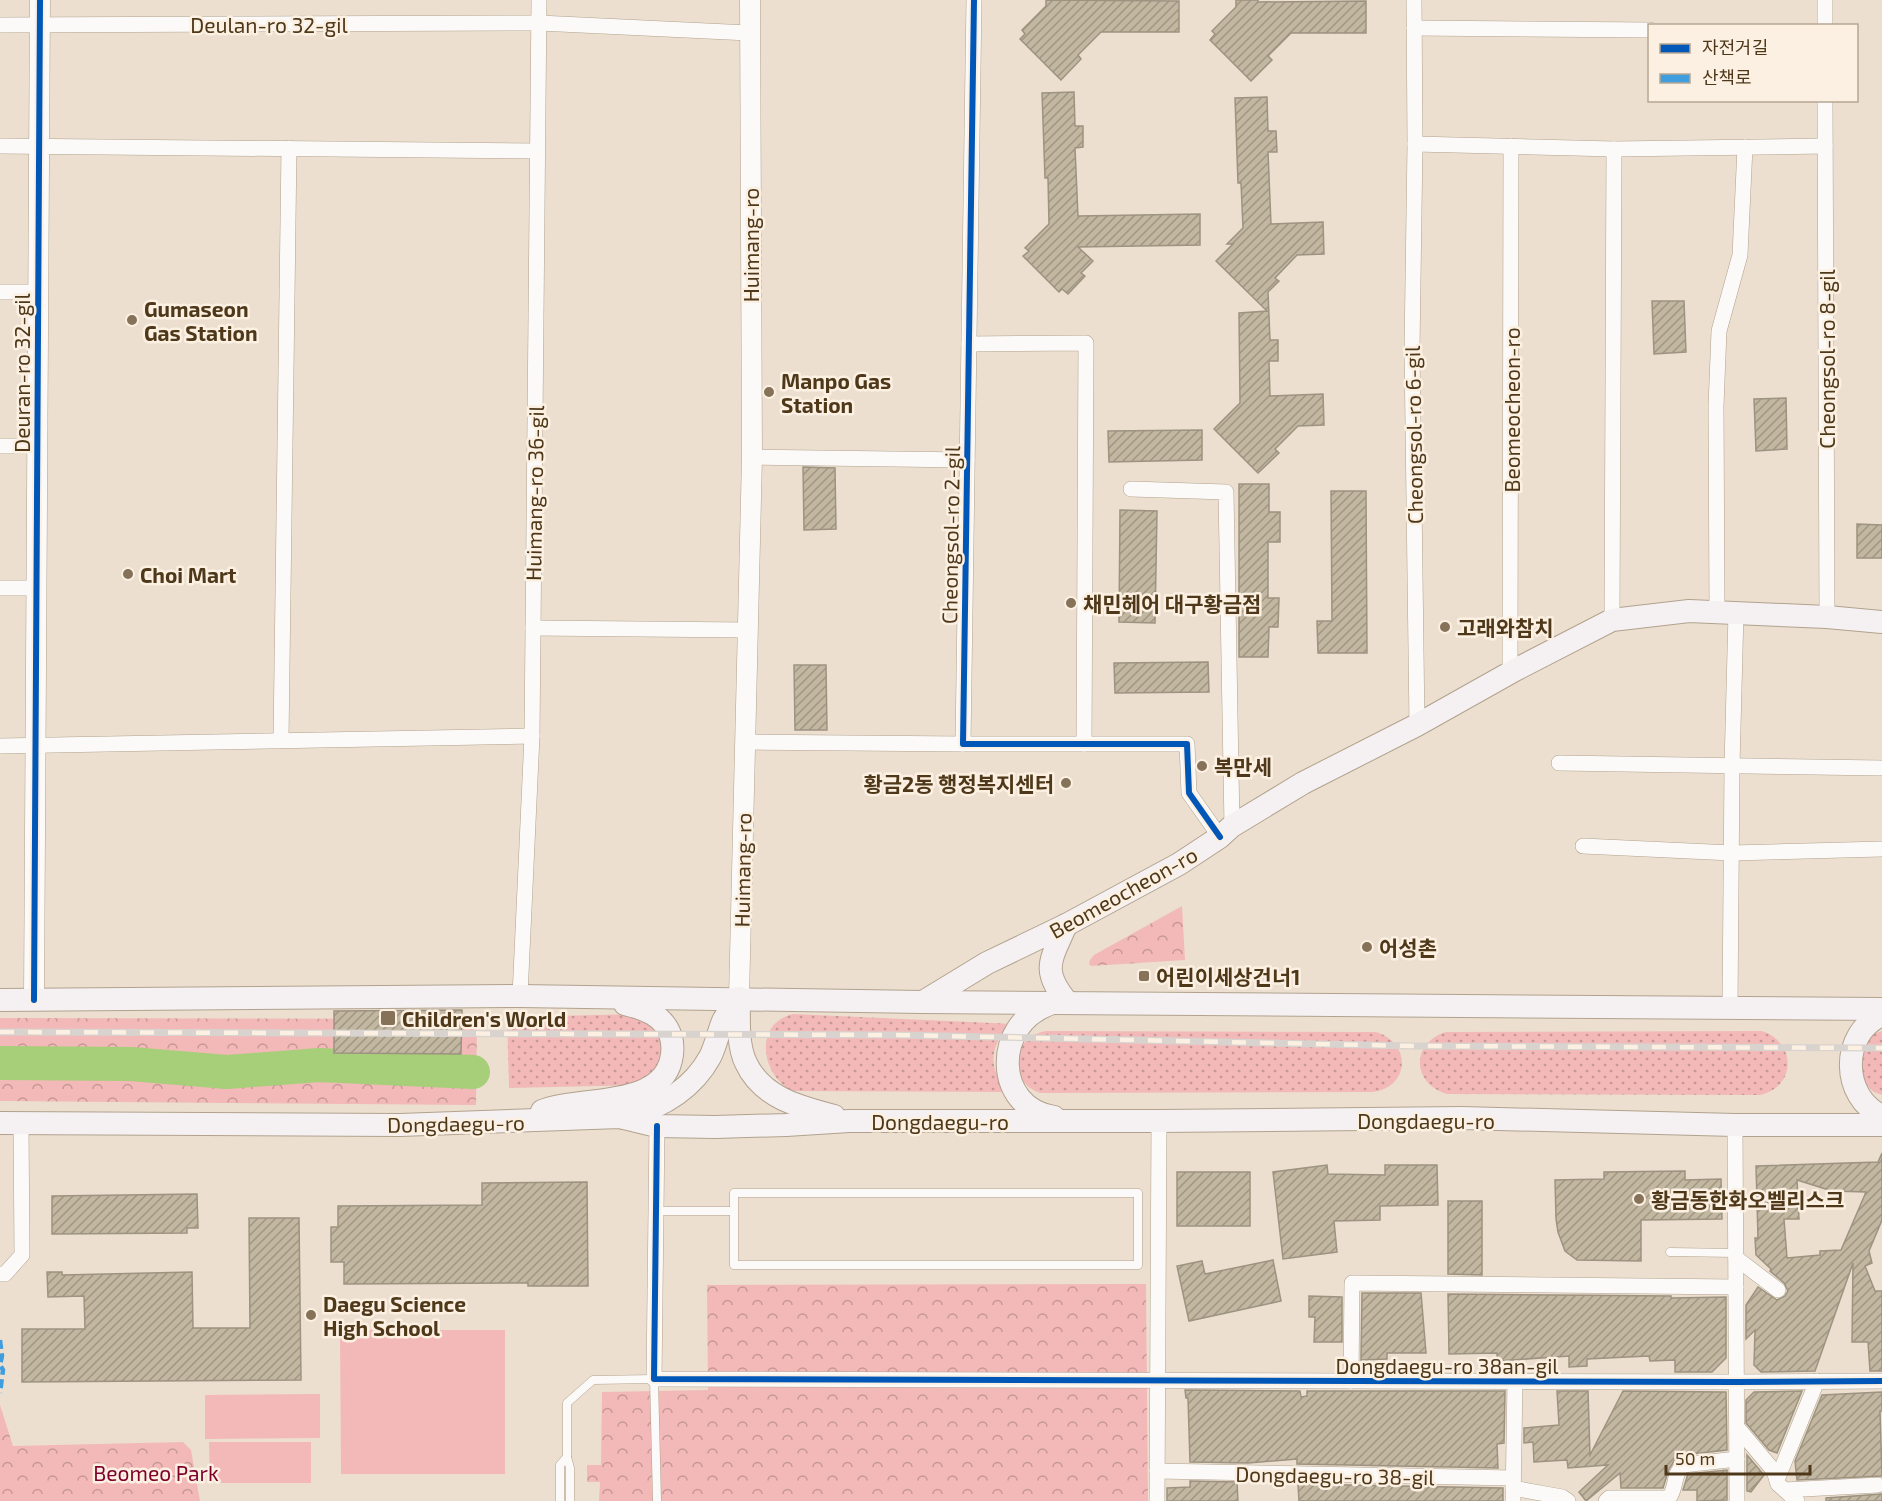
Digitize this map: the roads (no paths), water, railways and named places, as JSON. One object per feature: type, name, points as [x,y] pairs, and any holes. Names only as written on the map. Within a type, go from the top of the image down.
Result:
[{"type":"main road","name":"Beomeocheon-ro","points":[[923,1002],[987,963],[1066,925],[1179,864],[1226,831],[1303,783],[1418,725],[1510,673],[1612,620],[1689,611],[1827,616],[1882,622]]},
{"type":"main road","points":[[1061,1003],[1050,970],[1053,956],[1066,925]]},
{"type":"main road","points":[[0,1000],[520,996],[923,1002],[1882,1009]]},
{"type":"main road","points":[[512,1122],[555,1106],[640,1093],[656,1085],[666,1073],[672,1057],[672,1040],[665,1025],[656,1015],[644,1008],[590,997]]},
{"type":"main road","points":[[623,1118],[648,1112],[683,1090],[709,1059],[724,1020],[739,998]]},
{"type":"main road","points":[[739,998],[739,1031],[745,1062],[763,1086],[779,1098],[849,1121]]},
{"type":"main road","points":[[1061,1003],[1040,1008],[1026,1016],[1010,1042],[1007,1058],[1008,1073],[1023,1101],[1035,1110],[1050,1117],[1080,1120]]},
{"type":"main road","points":[[1882,1015],[1867,1025],[1858,1036],[1852,1050],[1850,1065],[1857,1093],[1865,1105],[1882,1116]]},
{"type":"main road","name":"Dongdaegu-ro","points":[[10,1123],[400,1125],[623,1118],[657,1126],[786,1125],[849,1121],[1462,1118],[1735,1125],[1882,1125]]},
{"type":"street","name":"Deuran-ro 32-gil","points":[[34,1000],[40,0]]},
{"type":"street","name":"Huimang-ro 36-gil","points":[[532,736],[539,0]]},
{"type":"street","name":"Huimang-ro","points":[[739,998],[752,457],[750,0]]},
{"type":"street","name":"Cheongsol-ro 2-gil","points":[[963,744],[974,0]]},
{"type":"street","name":"Cheongsol-ro 6-gil","points":[[1414,0],[1415,144],[1412,350],[1418,725]]},
{"type":"street","points":[[1825,0],[1825,24]]},
{"type":"street","name":"Deulan-ro 32-gil","points":[[0,25],[539,23]]},
{"type":"street","points":[[539,23],[749,33]]},
{"type":"street","points":[[1414,28],[1648,30]]},
{"type":"street","name":"Cheongsol-ro 8-gil","points":[[1825,102],[1827,616]]},
{"type":"street","points":[[1415,144],[1614,148],[1825,146]]},
{"type":"street","points":[[0,146],[537,151]]},
{"type":"street","name":"Beomeocheon-ro","points":[[1510,673],[1511,146]]},
{"type":"street","points":[[1730,1008],[1732,766],[1716,406],[1719,331],[1740,255],[1744,147]]},
{"type":"street","points":[[281,741],[289,148]]},
{"type":"street","points":[[1612,620],[1614,148]]},
{"type":"street","points":[[0,292],[38,292]]},
{"type":"street","points":[[969,344],[1086,343],[1084,744]]},
{"type":"street","points":[[0,446],[37,446]]},
{"type":"street","points":[[752,457],[967,460]]},
{"type":"street","points":[[1131,489],[1226,492],[1226,831]]},
{"type":"street","points":[[0,588],[36,588]]},
{"type":"street","points":[[533,628],[747,630]]},
{"type":"street","points":[[0,746],[532,736],[520,996]]},
{"type":"street","points":[[745,742],[1187,744],[1189,793],[1226,831]]},
{"type":"street","points":[[1559,763],[1882,768]]},
{"type":"street","points":[[1583,846],[1732,853],[1882,849]]},
{"type":"street","points":[[1157,1501],[1159,1121]]},
{"type":"street","points":[[0,1274],[5,1274],[22,1255],[10,1123]]},
{"type":"street","points":[[1735,1125],[1737,1501]]},
{"type":"street","points":[[654,1379],[657,1126]]},
{"type":"street","points":[[1736,1256],[1778,1290]]},
{"type":"street","name":"Dongdaegu-ro 38an-gil","points":[[1351,1381],[1352,1283],[1736,1287]]},
{"type":"street","name":"Dongdaegu-ro 38an-gil","points":[[654,1379],[1737,1382]]},
{"type":"street","points":[[1513,1489],[1515,1381]]},
{"type":"street","points":[[1737,1382],[1882,1381]]},
{"type":"street","points":[[1781,1485],[1817,1382]]},
{"type":"street","points":[[1737,1427],[1774,1470],[1781,1485],[1797,1501]]},
{"type":"street","points":[[1606,1501],[1609,1498],[1669,1498],[1677,1470],[1683,1465],[1737,1459]]},
{"type":"street","name":"Dongdaegu-ro 38-gil","points":[[1157,1471],[1513,1489],[1562,1497],[1568,1501]]},
{"type":"street","points":[[1781,1485],[1878,1485]]},
{"type":"lane","points":[[734,1193],[1138,1193],[1138,1264],[734,1265],[734,1211],[734,1193]]},
{"type":"lane","points":[[657,1211],[734,1211]]},
{"type":"lane","points":[[1670,1252],[1736,1256]]},
{"type":"lane","points":[[570,1501],[567,1403],[593,1380],[654,1379],[657,1501]]},
{"type":"lane","points":[[560,1501],[560,1465],[567,1457]]},
{"type":"waterway","points":[[0,1063],[131,1064],[227,1072],[319,1065],[473,1072]]},
{"type":"railway","points":[[0,1032],[897,1035],[1414,1046],[1882,1048]]},
{"type":"place","name":"Gumaseon Gas Station","points":[[132,320]]},
{"type":"place","name":"Manpo Gas Station","points":[[769,392]]},
{"type":"place","name":"Choi Mart","points":[[128,574]]},
{"type":"place","name":"채민헤어 대구황금점","points":[[1071,603]]},
{"type":"place","name":"고래와참치","points":[[1445,627]]},
{"type":"place","name":"복만세","points":[[1202,766]]},
{"type":"place","name":"황금2동 행정복지센터","points":[[1066,783]]},
{"type":"place","name":"어성촌","points":[[1367,947]]},
{"type":"place","name":"어린이세상건너1","points":[[1144,976]]},
{"type":"place","name":"Children's World","points":[[388,1018]]},
{"type":"place","name":"황금동한화오벨리스크","points":[[1639,1199]]},
{"type":"place","name":"Daegu Science High School","points":[[311,1315]]},
{"type":"park label","name":"Beomeo Park","points":[[156,1472]]}]
